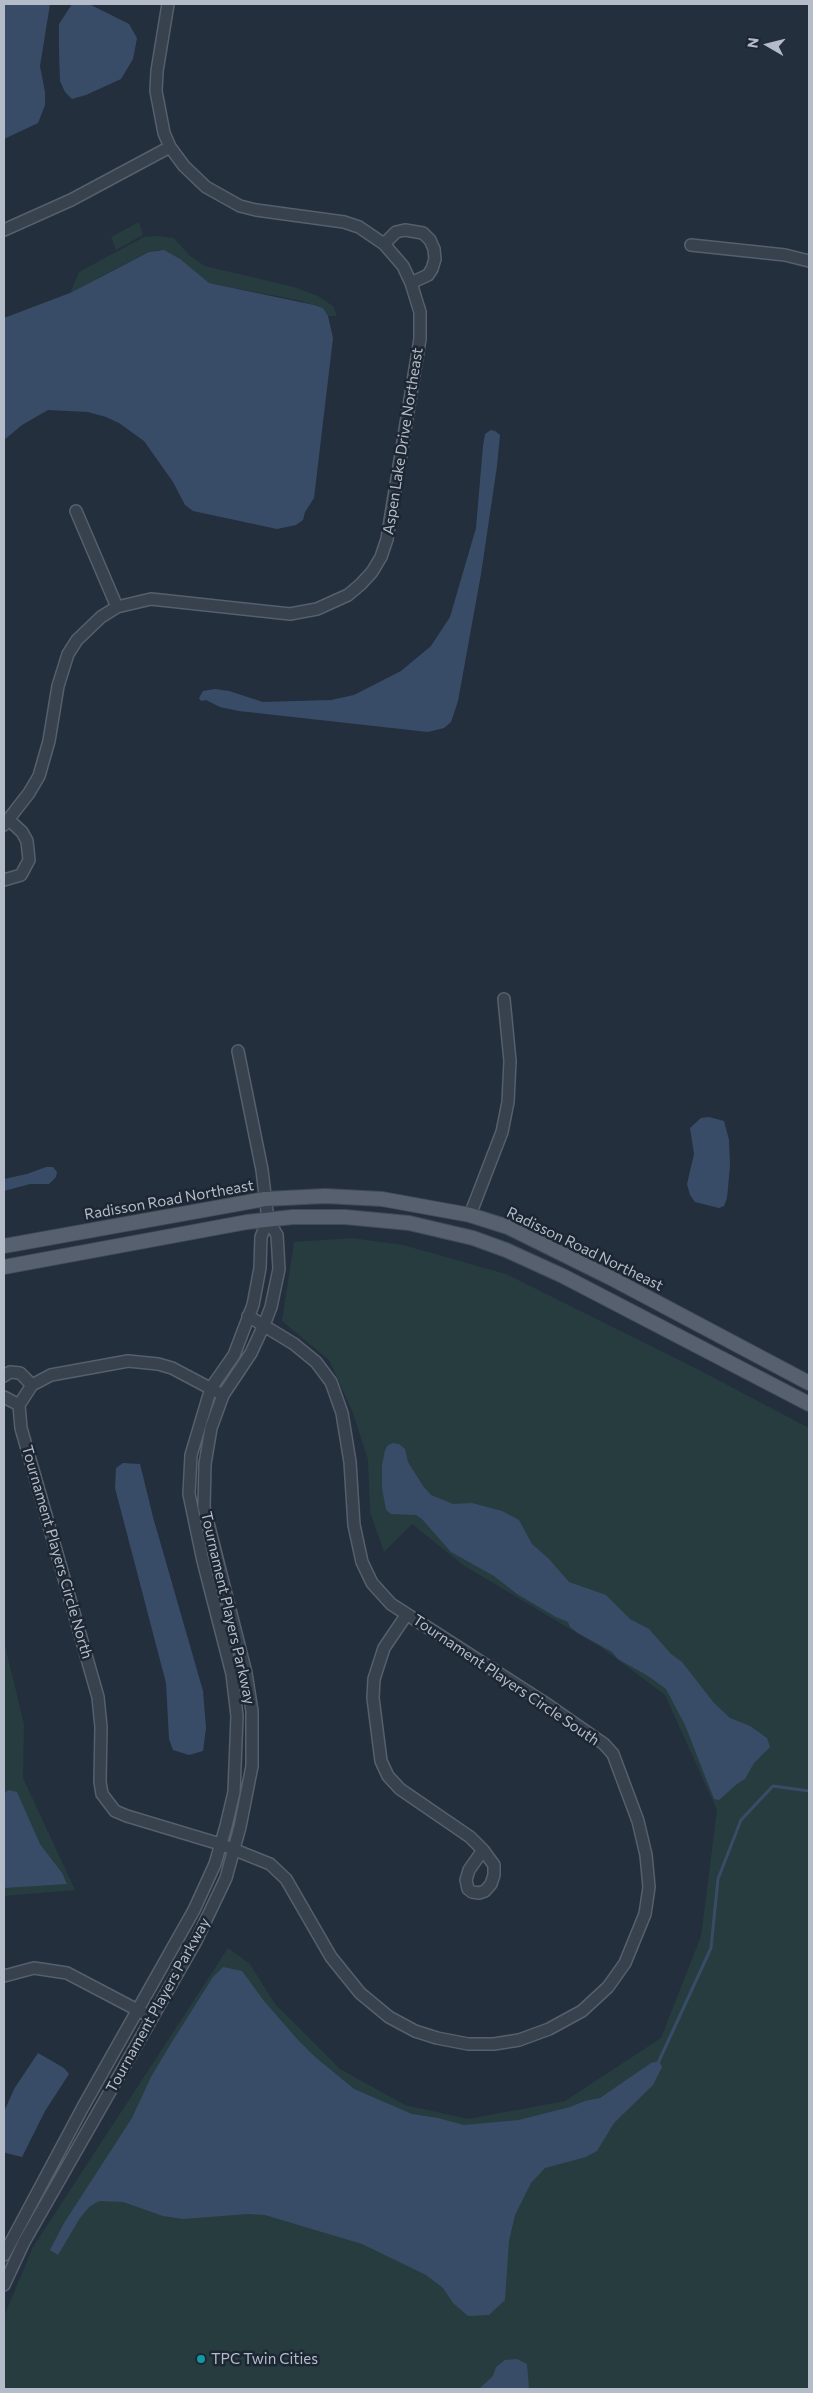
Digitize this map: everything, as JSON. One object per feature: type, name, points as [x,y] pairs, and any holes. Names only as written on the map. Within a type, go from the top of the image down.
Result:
[{"type":"main road","name":"Radisson Road Northeast","points":[[4,1246],[265,1199],[325,1196],[382,1199],[470,1215],[508,1227],[611,1278],[809,1383]]},
{"type":"main road","points":[[4,1266],[268,1220],[335,1217],[409,1223],[473,1238],[506,1250],[563,1276],[809,1404]]},
{"type":"street","name":"Aspen Lake Drive Northeast","points":[[6,822],[29,793],[39,776],[49,741],[58,686],[68,654],[88,629],[117,607],[151,599],[166,599],[232,609],[297,613],[317,609],[348,595],[372,572],[381,557],[388,538],[420,339],[420,312],[404,266],[384,244],[359,227],[344,222],[256,210],[240,206],[222,197],[194,177],[170,147],[164,133],[156,91],[157,71],[168,4]]},
{"type":"street","points":[[4,230],[71,200],[170,147]]},
{"type":"street","points":[[384,244],[396,232],[404,230],[423,234],[430,240],[434,249],[435,260],[432,269],[428,275],[411,283]]},
{"type":"street","points":[[692,245],[785,255],[809,261]]},
{"type":"street","points":[[76,511],[117,607]]},
{"type":"street","points":[[4,880],[21,875],[29,860],[27,841],[22,832],[6,822]]},
{"type":"street","points":[[470,1215],[502,1132],[508,1102],[510,1060],[504,999]]},
{"type":"street","name":"Tournament Players Parkway","points":[[4,2285],[16,2259],[151,2017],[196,1941],[226,1878],[252,1766],[252,1711],[246,1674],[204,1507],[205,1464],[210,1428],[223,1395],[251,1353],[264,1325],[271,1307],[279,1268],[277,1235],[268,1220],[262,1170],[238,1051]]},
{"type":"street","name":"Tournament Players Parkway","points":[[4,2253],[194,1910],[215,1864],[234,1792],[237,1749],[236,1708],[232,1674],[202,1561],[188,1494],[190,1455],[211,1388],[234,1355],[248,1316],[257,1287],[261,1237],[268,1220]]},
{"type":"street","name":"Tournament Players Circle South","points":[[220,1844],[270,1864],[286,1879],[331,1957],[360,1993],[389,2016],[415,2031],[437,2038],[468,2044],[494,2044],[519,2040],[549,2029],[582,2011],[608,1987],[628,1955],[645,1914],[649,1887],[646,1855],[638,1821],[613,1754],[604,1744],[548,1705],[391,1604],[372,1583],[362,1562],[354,1525],[350,1462],[342,1413],[331,1382],[316,1362],[294,1344],[248,1316]]},
{"type":"street","points":[[4,1397],[19,1405],[32,1385],[51,1375],[128,1361],[158,1364],[172,1368],[223,1395]]},
{"type":"street","points":[[4,1376],[10,1372],[20,1374],[32,1385]]},
{"type":"street","name":"Tournament Players Circle North","points":[[19,1405],[21,1428],[98,1696],[102,1727],[100,1782],[102,1794],[115,1811],[220,1844]]},
{"type":"street","points":[[407,1614],[384,1648],[374,1679],[373,1698],[381,1761],[388,1776],[400,1789],[470,1837],[484,1850]]},
{"type":"street","points":[[4,1976],[34,1968],[67,1973],[138,2012],[151,2017]]},
{"type":"street","points":[[4,2253],[16,2259]]},
{"type":"green space","points":[[139,222],[143,235],[116,250],[111,237]]},
{"type":"green space","points":[[144,237],[174,238],[189,255],[205,266],[294,287],[318,296],[333,306],[337,316],[328,316],[323,308],[297,300],[209,283],[158,250],[149,252],[70,293],[79,272]]},
{"type":"green space","name":"TPC Twin Cities","points":[[352,1238],[403,1245],[506,1274],[699,1370],[809,1428],[809,2389],[4,2389],[4,2316],[33,2247],[228,1948],[250,1964],[275,2004],[340,2069],[405,2105],[468,2119],[565,2101],[661,2038],[701,1936],[717,1810],[665,1695],[602,1648],[463,1565],[412,1524],[384,1552],[370,1512],[368,1460],[353,1413],[329,1360],[282,1321],[294,1242]]},
{"type":"green space","points":[[4,1642],[24,1724],[23,1778],[75,1890],[4,1896]]},
{"type":"water","points":[[4,4],[50,4],[40,66],[45,92],[45,105],[38,123],[4,139]]},
{"type":"water","points":[[72,4],[91,5],[129,24],[137,38],[133,59],[121,79],[86,95],[72,99],[65,92],[60,81],[59,24]]},
{"type":"water","points":[[164,250],[180,259],[209,283],[314,305],[323,308],[328,316],[333,338],[314,498],[305,512],[303,520],[296,525],[277,529],[193,511],[185,505],[173,482],[144,441],[119,423],[106,417],[88,412],[48,410],[22,425],[4,440],[4,318],[70,293],[149,252]]},
{"type":"water","points":[[491,430],[500,435],[497,466],[481,574],[458,701],[451,722],[444,728],[428,732],[239,711],[220,707],[206,700],[201,701],[199,698],[203,691],[215,689],[229,691],[263,702],[331,700],[354,695],[401,671],[431,646],[450,617],[476,528],[483,446],[485,434]]},
{"type":"water","points":[[709,1117],[724,1121],[729,1140],[730,1166],[727,1198],[724,1206],[719,1208],[695,1202],[690,1195],[687,1184],[694,1154],[690,1128],[701,1118]]},
{"type":"water","points":[[46,1167],[53,1167],[57,1172],[56,1177],[49,1184],[30,1184],[4,1191],[4,1179],[27,1174]]},
{"type":"water","points":[[393,1443],[399,1444],[405,1449],[408,1462],[431,1495],[453,1504],[472,1503],[502,1511],[519,1520],[532,1544],[549,1559],[569,1582],[606,1595],[630,1619],[649,1629],[671,1654],[682,1662],[714,1703],[730,1718],[750,1726],[767,1738],[770,1747],[754,1763],[745,1779],[719,1800],[714,1799],[685,1725],[666,1689],[618,1659],[612,1652],[578,1633],[570,1627],[568,1622],[517,1594],[494,1576],[451,1552],[422,1519],[416,1515],[391,1514],[386,1510],[382,1488],[382,1465],[385,1450],[388,1445]]},
{"type":"water","points":[[123,1463],[140,1464],[153,1517],[203,1691],[206,1728],[203,1751],[189,1755],[173,1750],[169,1739],[166,1683],[115,1488],[116,1468]]},
{"type":"water","points":[[8,1790],[17,1792],[40,1844],[62,1873],[67,1884],[4,1888],[4,1794]]},
{"type":"water","points":[[223,1967],[242,1971],[264,2001],[298,2040],[314,2056],[354,2089],[412,2114],[464,2125],[519,2120],[600,2098],[651,2063],[659,2061],[662,2067],[653,2085],[614,2123],[597,2151],[586,2157],[545,2168],[531,2183],[515,2215],[509,2241],[505,2300],[489,2315],[468,2316],[453,2303],[443,2288],[426,2275],[362,2244],[265,2215],[248,2214],[183,2219],[163,2216],[123,2202],[99,2201],[89,2207],[80,2218],[58,2255],[50,2250],[64,2223],[132,2118],[151,2077],[170,2045],[213,1977]]},
{"type":"water","points":[[38,2053],[64,2068],[69,2074],[45,2111],[22,2157],[4,2152],[4,2112],[14,2089]]},
{"type":"water","points":[[517,2359],[527,2364],[529,2389],[479,2389],[493,2376],[496,2367],[505,2360]]},
{"type":"waterway","points":[[659,2061],[711,1948],[718,1879],[741,1820],[773,1786],[809,1791]]},
{"type":"place","name":"TPC Twin Cities","points":[[201,2359]]}]
